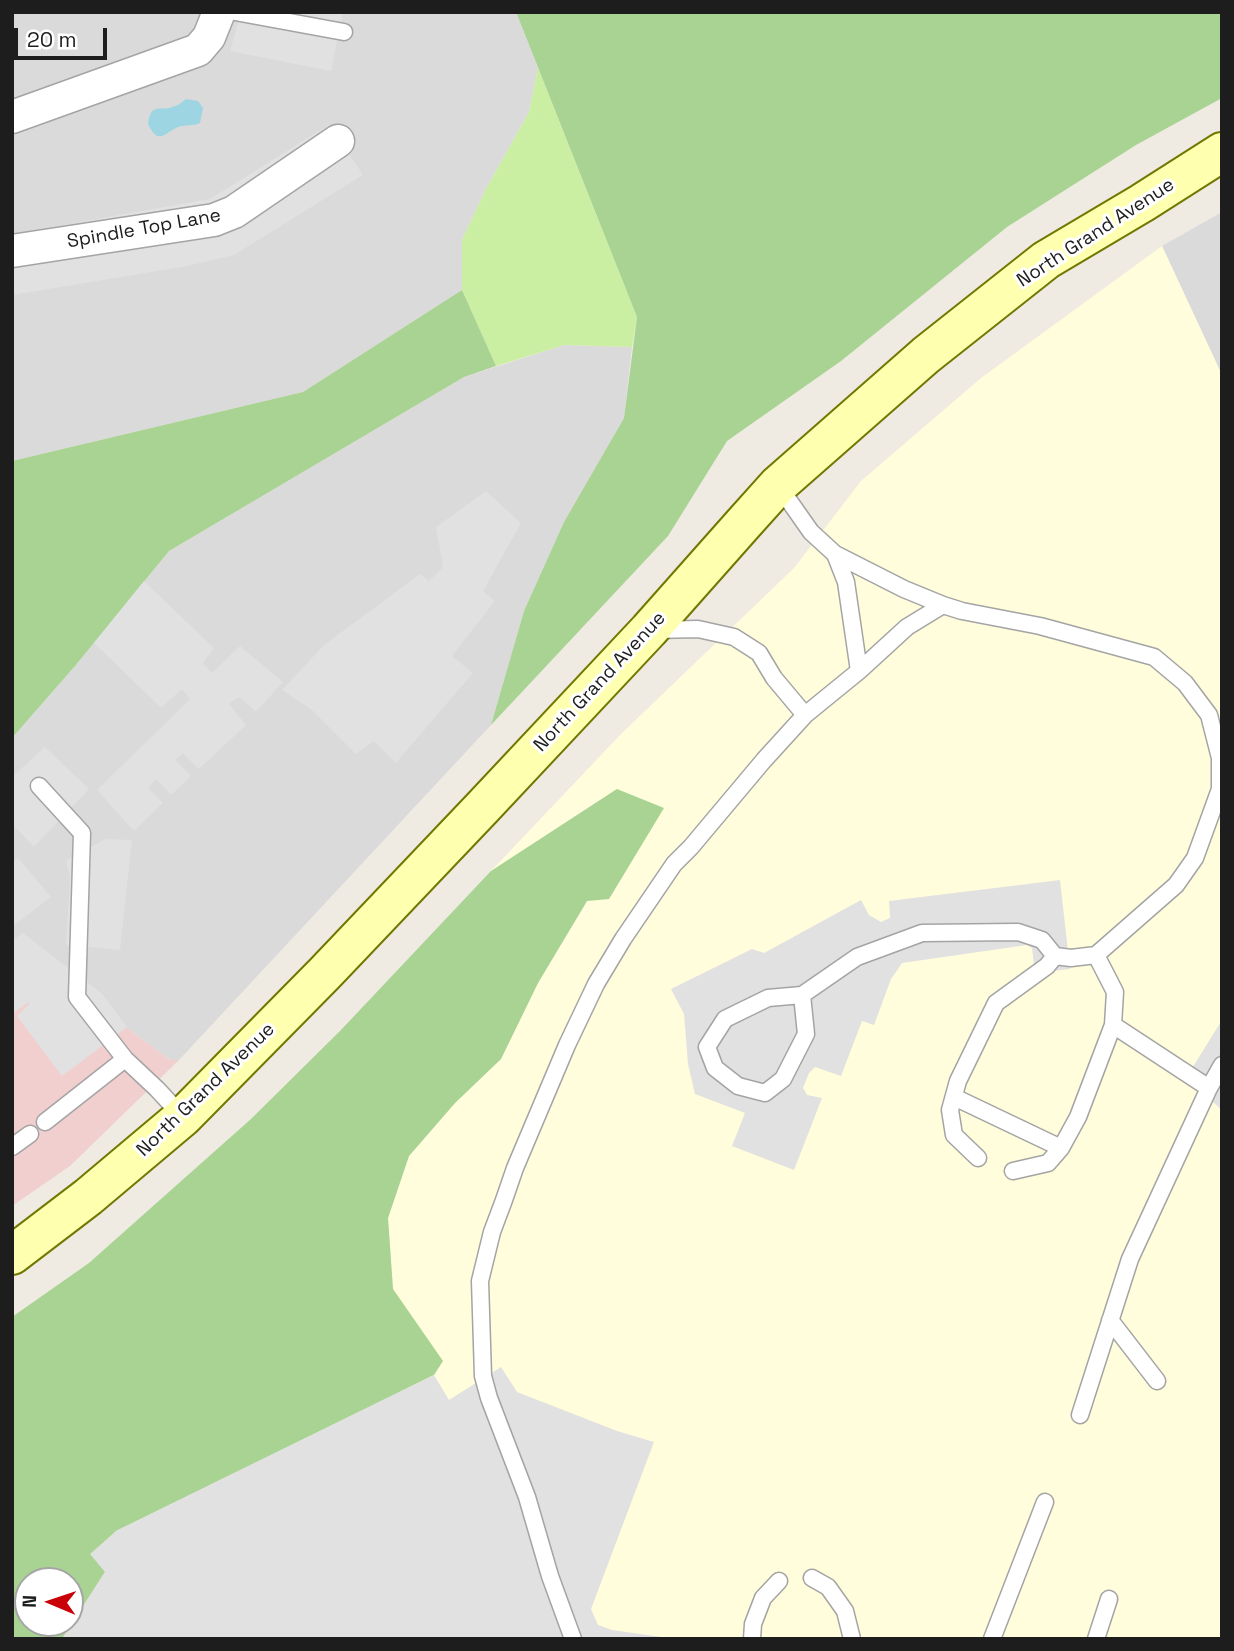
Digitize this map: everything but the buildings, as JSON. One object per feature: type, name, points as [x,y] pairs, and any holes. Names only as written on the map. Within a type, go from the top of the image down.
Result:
[{"type":"main road","name":"North Grand Avenue","points":[[12,1255],[88,1197],[183,1117],[325,973],[649,630],[778,485],[926,355],[1046,260],[1222,152]]},
{"type":"street","points":[[12,117],[198,50],[209,37],[219,12]]},
{"type":"street","name":"Spindle Top Lane","points":[[12,251],[214,220],[234,212],[338,141]]},
{"type":"lane","points":[[235,12],[344,32]]},
{"type":"lane","points":[[778,485],[811,533],[835,554],[904,589],[962,611],[1040,626],[1154,657],[1185,683],[1209,715],[1220,758],[1220,789],[1195,858],[1177,885],[1096,955],[1071,958],[1055,956],[1042,940],[1018,932],[922,933],[857,957],[802,995],[768,998],[725,1019],[707,1046],[715,1068],[738,1086],[765,1093],[783,1079],[806,1034],[802,995]]},
{"type":"lane","points":[[835,554],[846,582],[859,671]]},
{"type":"lane","points":[[573,1639],[550,1576],[527,1497],[483,1376],[480,1281],[492,1232],[515,1168],[596,984],[674,864],[805,715],[907,627],[943,605]]},
{"type":"lane","points":[[649,630],[698,629],[734,637],[759,653],[774,678],[805,715]]},
{"type":"lane","points":[[39,786],[82,833],[77,997],[125,1059],[183,1117]]},
{"type":"lane","points":[[1013,1171],[1048,1163],[1060,1148],[1078,1116],[1113,1025],[1115,992],[1096,955]]},
{"type":"lane","points":[[978,1158],[954,1135],[950,1110],[958,1082],[996,1003],[1047,966],[1055,956]]},
{"type":"lane","points":[[1113,1025],[1209,1088]]},
{"type":"lane","points":[[45,1122],[125,1059]]},
{"type":"lane","points":[[1080,1415],[1130,1259],[1222,1065]]},
{"type":"lane","points":[[954,1097],[1060,1148]]},
{"type":"lane","points":[[12,1147],[30,1134]]},
{"type":"lane","points":[[1110,1320],[1157,1381]]},
{"type":"lane","points":[[992,1639],[1045,1502]]},
{"type":"lane","points":[[812,1578],[828,1587],[845,1611],[852,1639]]},
{"type":"lane","points":[[752,1639],[753,1624],[763,1598],[779,1581]]},
{"type":"lane","points":[[1096,1639],[1109,1599]]},
{"type":"shaded area","points":[[12,12],[516,12],[538,68],[529,112],[486,189],[462,240],[462,290],[303,392],[12,461]]},
{"type":"shaded area","points":[[241,12],[343,12],[331,71],[230,51]]},
{"type":"shaded area","points":[[330,124],[363,175],[234,255],[187,266],[12,295],[12,234],[210,199]]},
{"type":"shaded area","points":[[1222,212],[1222,375],[1162,246]]},
{"type":"shaded area","points":[[1162,246],[1222,375],[1222,1639],[62,1639],[84,1637],[84,1623],[443,1362],[393,1290],[388,1218],[409,1156],[455,1103],[501,1059],[538,983],[588,900],[609,899],[617,789],[491,871],[621,734],[794,568],[861,481],[981,378]]},
{"type":"shaded area","points":[[564,345],[632,347],[624,418],[564,522],[524,611],[491,725],[179,1060],[170,1060],[127,1028],[102,994],[23,934],[12,941],[12,738],[169,551],[464,377]]},
{"type":"shaded area","points":[[486,491],[521,523],[483,591],[495,601],[452,656],[473,673],[396,763],[374,741],[356,754],[312,710],[282,690],[324,645],[420,574],[429,581],[443,567],[436,527]]},
{"type":"shaded area","points":[[144,581],[214,648],[203,663],[212,673],[240,646],[283,682],[256,712],[239,697],[229,704],[246,725],[199,769],[183,753],[175,760],[191,776],[171,795],[156,779],[148,788],[163,803],[134,831],[97,790],[190,699],[182,689],[161,708],[94,643]]},
{"type":"shaded area","points":[[45,747],[89,789],[34,847],[12,824],[12,777]]},
{"type":"shaded area","points":[[105,839],[132,840],[120,950],[66,945],[70,877],[66,861]]},
{"type":"shaded area","points":[[18,858],[51,897],[12,927],[12,862]]},
{"type":"shaded area","points":[[1060,880],[1070,969],[1035,973],[1032,948],[1027,945],[902,963],[891,979],[874,1025],[862,1021],[841,1076],[815,1067],[809,1073],[803,1088],[807,1095],[822,1098],[794,1170],[732,1146],[745,1113],[695,1094],[688,1064],[684,1014],[671,989],[752,949],[764,953],[861,900],[869,915],[881,922],[890,918],[889,901]]},
{"type":"shaded area","points":[[23,933],[102,994],[127,1028],[170,1060],[179,1060],[70,1166],[12,1206],[12,941]]},
{"type":"shaded area","points":[[23,933],[102,994],[127,1027],[62,1076],[17,1016],[29,1002],[12,1014],[12,941]]},
{"type":"shaded area","points":[[1222,1020],[1222,1110],[1186,1078]]},
{"type":"shaded area","points":[[501,1367],[517,1392],[617,1431],[654,1442],[591,1609],[598,1625],[612,1630],[676,1639],[62,1639],[84,1637],[84,1605],[105,1572],[90,1554],[116,1531],[434,1375],[449,1400]]},
{"type":"green space","points":[[516,12],[1222,12],[1222,98],[1136,145],[1007,227],[841,361],[727,441],[668,536],[491,725],[524,611],[564,522],[624,418],[637,317]]},
{"type":"green space","points":[[538,68],[637,317],[632,347],[564,345],[496,366],[462,290],[462,240],[486,189],[529,112]]},
{"type":"green space","points":[[462,290],[496,366],[464,377],[169,551],[12,738],[12,461],[303,392]]},
{"type":"green space","points":[[617,789],[664,808],[609,899],[587,901],[538,983],[501,1059],[455,1103],[409,1156],[388,1218],[393,1289],[443,1361],[434,1375],[116,1531],[105,1572],[84,1605],[84,1567],[14,1567],[14,1637],[63,1637],[12,1639],[12,1317],[89,1263],[251,1119],[340,1031],[491,871]]},
{"type":"water","points":[[186,99],[198,101],[203,108],[200,123],[179,127],[161,136],[155,134],[148,124],[152,112],[176,106]]}]
